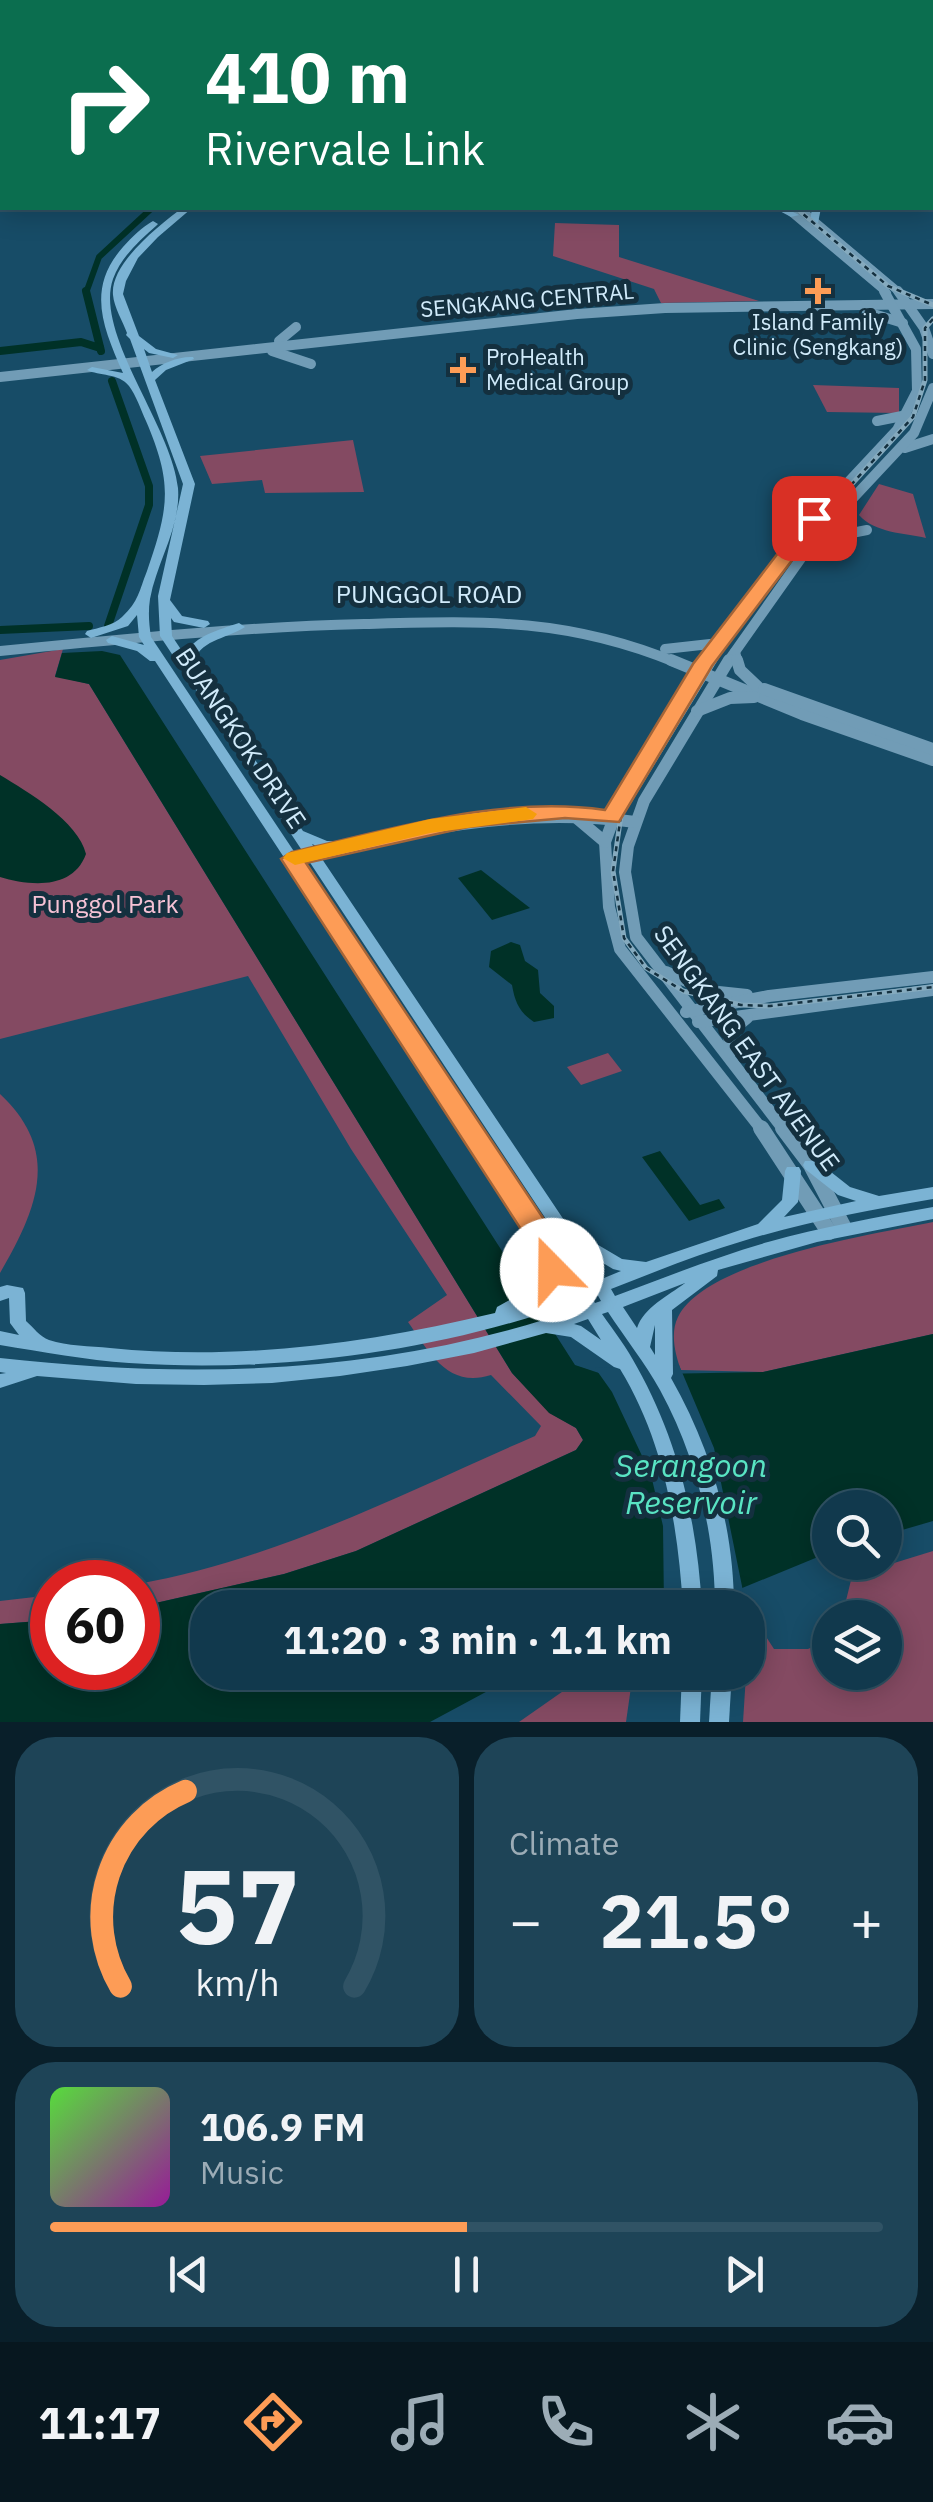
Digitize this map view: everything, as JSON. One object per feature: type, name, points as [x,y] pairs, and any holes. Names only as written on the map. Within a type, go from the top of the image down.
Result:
[{"type":"main road","name":"BUANGKOK DRIVE","points":[[170,210],[114,265],[105,299],[172,491],[166,527],[140,603],[144,634],[629,1368],[658,1424],[674,1469],[686,1522],[692,1590]]},
{"type":"main road","name":"BUANGKOK DRIVE","points":[[185,210],[151,237],[119,284],[131,335],[190,484],[164,596],[165,632],[640,1340],[666,1385]]},
{"type":"main road","name":"SENGKANG EAST AVENUE","points":[[791,210],[887,293],[906,324],[919,362],[916,391],[899,428],[811,522],[718,643],[611,818],[605,842],[609,907],[620,949],[826,1212],[836,1230]]},
{"type":"main road","name":"SENGKANG EAST AVENUE","points":[[792,210],[815,221],[875,265],[911,304],[933,354]]},
{"type":"main road","points":[[815,221],[816,210]]},
{"type":"main road","points":[[865,308],[887,293]]},
{"type":"main road","points":[[911,304],[931,307]]},
{"type":"main road","name":"SENGKANG CENTRAL","points":[[0,380],[174,355],[668,313],[896,308],[911,304],[931,307]]},
{"type":"main road","points":[[865,308],[906,324]]},
{"type":"main road","points":[[247,348],[288,338],[301,327],[338,342]]},
{"type":"main road","points":[[131,335],[153,350],[174,355]]},
{"type":"main road","points":[[272,351],[312,360],[338,342]]},
{"type":"main road","name":"SENGKANG CENTRAL","points":[[142,361],[338,342]]},
{"type":"main road","points":[[93,367],[120,347]]},
{"type":"main road","points":[[150,380],[162,368],[189,358]]},
{"type":"main road","points":[[93,367],[116,373],[135,384]]},
{"type":"main road","name":"SENGKANG EAST AVENUE","points":[[826,1212],[811,1165],[656,967],[631,926],[625,872],[635,822],[719,675],[814,540],[930,414],[933,388]]},
{"type":"main road","points":[[882,446],[883,435],[873,423],[908,415]]},
{"type":"main road","points":[[899,428],[933,435]]},
{"type":"main road","points":[[898,452],[933,435]]},
{"type":"main road","points":[[814,540],[863,530],[850,515],[850,501]]},
{"type":"main road","points":[[164,596],[178,619],[204,624]]},
{"type":"main road","points":[[91,634],[124,623],[140,603]]},
{"type":"main road","name":"PUNGGOL ROAD","points":[[165,632],[204,624],[499,612],[604,630],[933,760]]},
{"type":"main road","name":"PUNGGOL ROAD","points":[[144,634],[239,627],[505,620],[594,634],[665,653]]},
{"type":"main road","points":[[186,666],[188,652],[196,644],[239,627]]},
{"type":"main road","points":[[0,648],[91,634],[144,634]]},
{"type":"main road","points":[[0,648],[144,634]]},
{"type":"main road","points":[[112,640],[141,648],[162,664]]},
{"type":"main road","points":[[687,691],[665,653],[718,643]]},
{"type":"main road","points":[[735,652],[740,670],[760,692]]},
{"type":"main road","points":[[696,712],[730,698],[760,692]]},
{"type":"main road","name":"PUNGGOL ROAD","points":[[760,692],[933,749]]},
{"type":"main road","points":[[292,859],[468,820],[565,811],[635,822]]},
{"type":"main road","points":[[565,811],[583,818],[605,842]]},
{"type":"main road","points":[[298,832],[315,843],[350,845]]},
{"type":"main road","points":[[656,967],[709,991],[769,996]]},
{"type":"main road","points":[[678,1020],[769,996],[933,977]]},
{"type":"main road","points":[[697,1016],[754,1014],[933,990]]},
{"type":"main road","points":[[733,1062],[726,1044],[729,1032],[754,1014]]},
{"type":"main road","points":[[811,1165],[844,1191],[878,1202]]},
{"type":"main road","points":[[758,1230],[790,1202],[792,1172]]},
{"type":"main road","points":[[0,1338],[44,1347],[171,1358],[261,1356],[392,1342],[560,1301],[758,1230],[826,1212],[933,1193]]},
{"type":"main road","points":[[0,1365],[177,1380],[296,1375],[397,1362],[543,1327],[725,1262],[836,1230],[933,1213]]},
{"type":"main road","points":[[568,1233],[619,1265],[646,1267]]},
{"type":"main road","points":[[490,1320],[546,1282],[553,1256]]},
{"type":"main road","points":[[640,1340],[647,1323],[725,1262]]},
{"type":"main road","points":[[8,1293],[21,1328],[44,1347]]},
{"type":"main road","points":[[664,1310],[661,1346],[666,1385],[708,1485],[721,1549],[724,1590]]},
{"type":"main road","points":[[543,1327],[574,1331],[629,1368]]},
{"type":"main road","points":[[0,1381],[40,1371]]},
{"type":"main road","points":[[690,1722],[691,1690]]},
{"type":"main road","points":[[719,1722],[721,1690]]},
{"type":"green space","points":[[555,223],[619,225],[619,257],[759,301],[661,303],[654,289],[553,256]]},
{"type":"green space","points":[[813,385],[899,388],[899,413],[827,412]]},
{"type":"green space","points":[[353,440],[364,492],[265,493],[262,480],[212,484],[200,456]]},
{"type":"green space","points":[[879,484],[913,494],[926,538],[881,529],[859,515]]},
{"type":"green space","name":"Punggol Park","points":[[63,649],[55,676],[89,684],[512,1373],[550,1413],[576,1428],[583,1440],[576,1450],[356,1551],[284,1574],[213,1590],[190,1590],[190,1595],[160,1602],[160,1579],[241,1558],[341,1522],[535,1436],[541,1426],[491,1375],[463,1377],[441,1365],[408,1322],[447,1295],[351,1149],[248,976],[0,1039],[0,660]]},
{"type":"green space","points":[[608,1053],[622,1071],[581,1085],[567,1067]]},
{"type":"green space","points":[[0,1094],[31,1137],[37,1181],[33,1204],[0,1273]]},
{"type":"green space","points":[[933,1222],[933,1334],[763,1372],[681,1370],[674,1337],[678,1317],[695,1297],[721,1280],[755,1265],[834,1242]]},
{"type":"green space","points":[[933,1551],[933,1722],[743,1722],[745,1690],[765,1690],[765,1635],[774,1649],[812,1647],[812,1690],[902,1690],[902,1600],[846,1600],[851,1580],[902,1580],[902,1561]]},
{"type":"green space","points":[[30,1598],[30,1622],[0,1624],[0,1601]]},
{"type":"green space","points":[[565,1690],[631,1690],[626,1722],[519,1722]]},
{"type":"water","name":"Serangoon Reservoir","points":[[102,651],[120,655],[575,1365],[605,1375],[763,1372],[933,1334],[933,1521],[902,1530],[902,1490],[812,1490],[812,1559],[737,1590],[213,1590],[284,1574],[356,1551],[576,1450],[583,1440],[576,1428],[549,1413],[512,1373],[89,684],[55,677],[62,653]]},
{"type":"water","points":[[0,775],[50,808],[73,830],[86,854],[71,874],[37,883],[0,877]]},
{"type":"water","points":[[481,870],[530,908],[492,920],[458,878]]},
{"type":"water","points":[[511,942],[520,945],[525,961],[538,970],[540,993],[554,1006],[554,1018],[534,1022],[518,1006],[512,985],[489,967],[491,951]]},
{"type":"water","points":[[660,1151],[700,1205],[719,1199],[725,1208],[689,1221],[642,1157]]},
{"type":"water","name":"Serangoon Reservoir","points":[[190,1595],[190,1690],[489,1690],[430,1722],[0,1722],[0,1624],[30,1622],[30,1690],[160,1690],[160,1602]]},
{"type":"pier","points":[[679,1365],[714,1448],[743,1590],[664,1590],[663,1526],[651,1475],[612,1392],[595,1368]]},
{"type":"waterway","points":[[86,292],[99,257],[150,210]]},
{"type":"waterway","points":[[86,292],[101,351]]},
{"type":"waterway","points":[[0,351],[81,342],[100,348]]},
{"type":"waterway","points":[[108,626],[149,505],[149,486],[112,381]]},
{"type":"waterway","points":[[0,630],[89,626]]},
{"type":"railway","points":[[798,210],[888,286],[933,305]]},
{"type":"railway","points":[[933,319],[925,328],[925,380],[913,417],[809,531],[741,617],[621,815],[613,871],[624,938],[646,968],[683,991],[741,1005],[770,1006],[933,987]]},
{"type":"slow traffic","points":[[295,858],[430,826],[526,814]]},
{"type":"place","name":"Island Family Clinic (Sengkang)","points":[[818,291]]},
{"type":"place","name":"ProHealth Medical Group","points":[[463,370]]},
{"type":"route","points":[[552,1270],[553,1256],[292,859],[468,820],[565,811],[611,818],[703,664],[814,518]]}]
